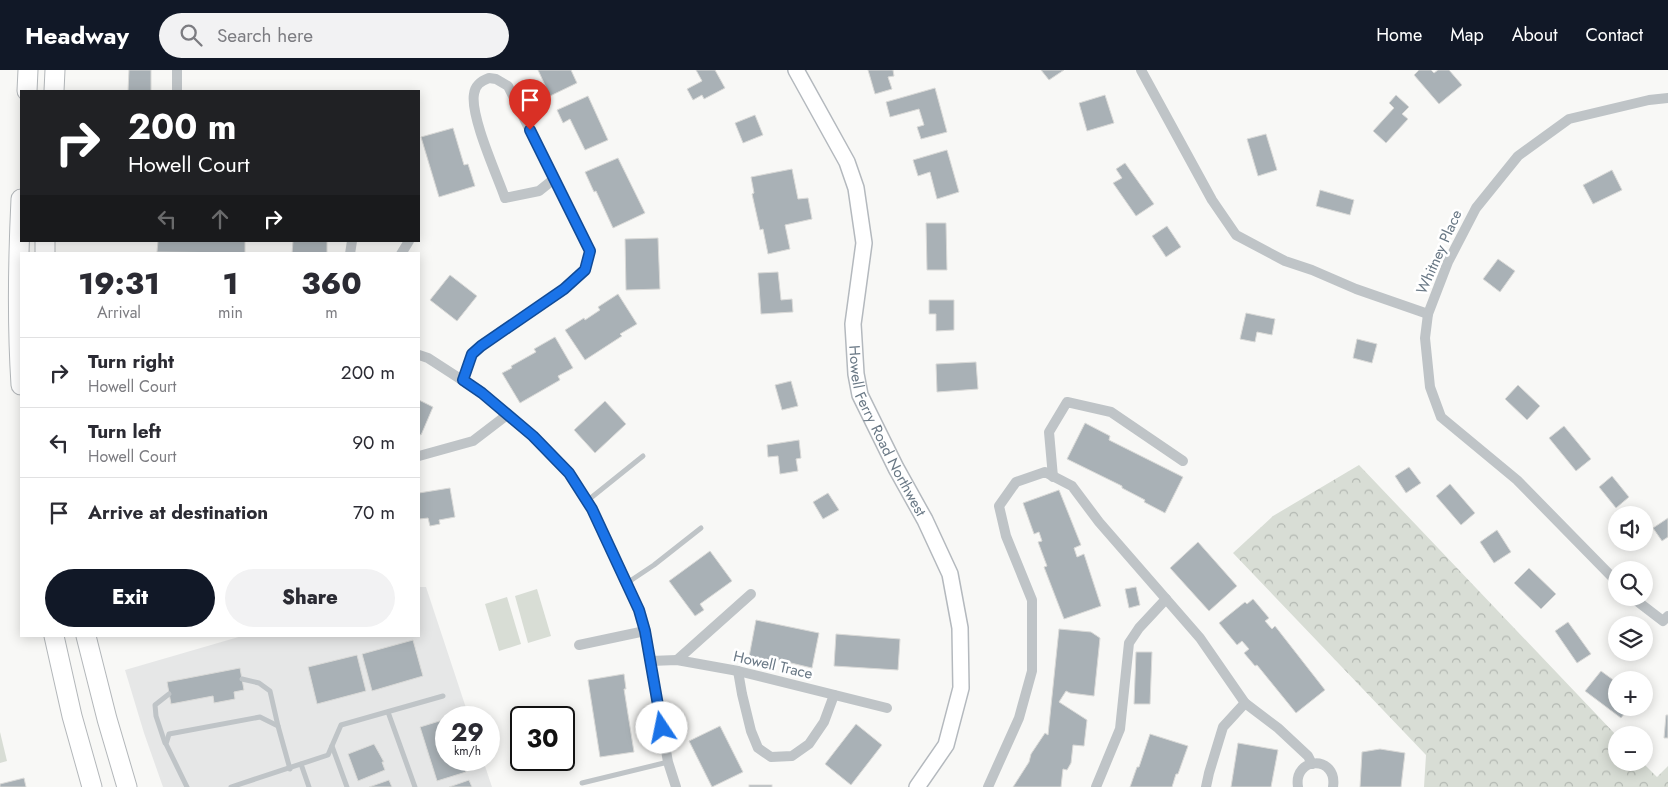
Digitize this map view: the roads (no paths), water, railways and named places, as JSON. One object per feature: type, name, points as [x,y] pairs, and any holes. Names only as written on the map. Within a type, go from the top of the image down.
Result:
[{"type":"highway","points":[[27,90],[28,70]]},
{"type":"highway","points":[[54,90],[55,70]]},
{"type":"highway","points":[[20,217],[18,340],[20,371]]},
{"type":"highway","points":[[54,637],[65,689],[92,787]]},
{"type":"highway","points":[[86,637],[107,719],[128,787]]},
{"type":"street","points":[[177,90],[178,70]]},
{"type":"street","name":"Howell Ferry Road Northwest","points":[[796,70],[847,162],[856,188],[864,243],[853,324],[856,374],[860,394],[896,468],[925,520],[950,574],[960,628],[961,688],[946,745],[917,787]]},
{"type":"street","points":[[1141,70],[1212,200],[1236,235],[1285,261],[1312,270],[1356,289],[1428,314]]},
{"type":"street","points":[[463,380],[472,354],[564,289],[585,270],[590,251],[508,86],[496,79],[489,78],[480,82],[474,92],[473,104],[477,123],[505,198],[540,191],[554,179]]},
{"type":"street","name":"Whitney Place","points":[[1608,573],[1517,480],[1441,417],[1430,387],[1425,338],[1428,314],[1448,262],[1476,208],[1518,156],[1569,119],[1649,100],[1668,98]]},
{"type":"street","points":[[420,355],[428,358],[482,393],[533,436],[569,473],[587,501],[639,610],[645,631],[668,762],[676,787]]},
{"type":"street","points":[[1053,477],[1049,432],[1067,402],[1111,412],[1183,461]]},
{"type":"street","points":[[420,456],[473,441],[507,415]]},
{"type":"street","points":[[988,787],[1019,718],[1032,671],[1032,600],[1006,536],[999,506],[1016,482],[1045,472],[1072,486],[1099,522],[1200,638],[1246,703],[1278,728],[1308,756],[1312,764]]},
{"type":"street","points":[[677,660],[751,594]]},
{"type":"street","points":[[1096,787],[1120,729],[1129,643],[1138,628],[1166,599]]},
{"type":"street","points":[[1643,606],[1663,621],[1668,616]]},
{"type":"street","points":[[579,645],[645,631]]},
{"type":"street","name":"Howell Trace","points":[[650,661],[677,660],[738,671],[887,708]]},
{"type":"street","points":[[738,671],[751,731],[758,748],[771,757],[792,756],[809,744],[824,722],[834,694]]},
{"type":"street","points":[[1206,787],[1223,727],[1246,703]]},
{"type":"street","points":[[1298,787],[1298,774],[1302,769],[1318,763],[1329,769],[1334,780],[1333,787]]},
{"type":"lane","points":[[587,501],[644,456]]},
{"type":"lane","points":[[627,583],[654,565],[701,528]]},
{"type":"lane","points":[[242,680],[259,683],[270,692],[290,768]]},
{"type":"lane","points":[[169,694],[155,705],[156,716],[166,744],[188,787]]},
{"type":"lane","points":[[231,787],[328,755],[341,725],[443,696]]},
{"type":"lane","points":[[388,712],[415,787]]},
{"type":"lane","points":[[166,744],[169,734],[260,717],[278,726]]},
{"type":"lane","points":[[332,746],[347,787]]},
{"type":"lane","points":[[582,783],[668,762]]},
{"type":"lane","points":[[302,764],[309,787]]}]
